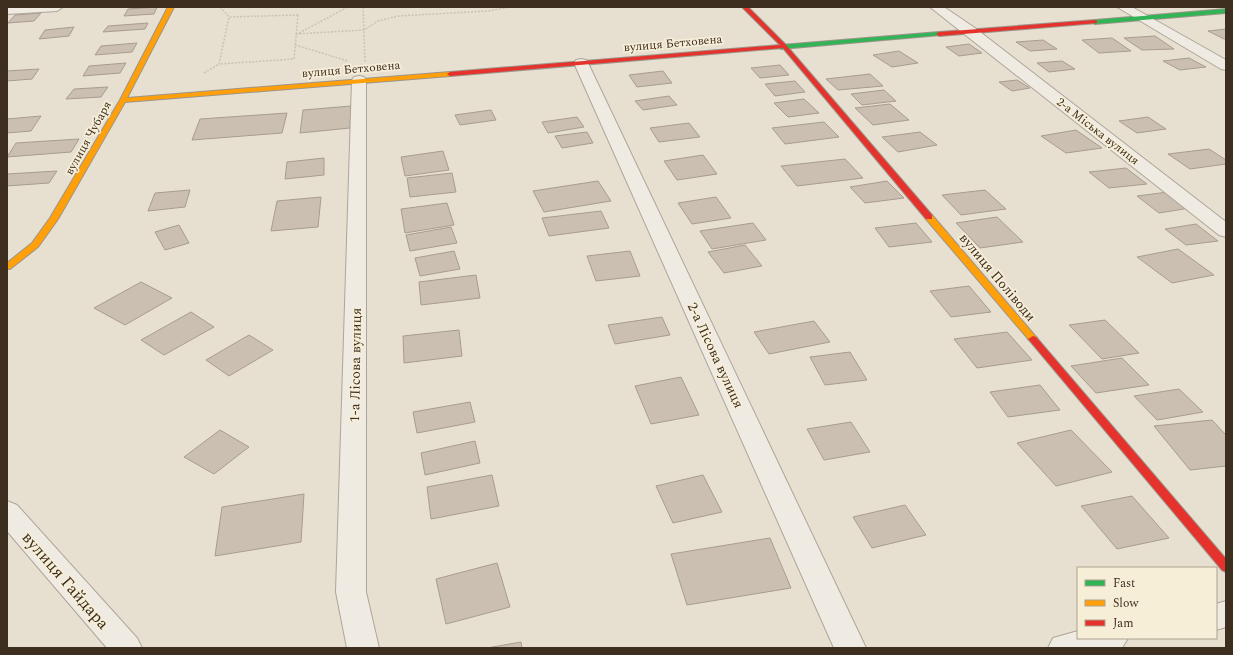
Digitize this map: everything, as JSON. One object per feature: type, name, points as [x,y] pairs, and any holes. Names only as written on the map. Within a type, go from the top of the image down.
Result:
[{"type":"street","points":[[7,10],[57,7]]},
{"type":"street","name":"вулиця Чубаря","points":[[7,267],[35,244],[54,218],[123,100],[171,7]]},
{"type":"street","name":"вулиця Поліводи","points":[[745,7],[784,46],[1226,567]]},
{"type":"street","name":"2-а Міська вулиця","points":[[936,7],[970,31],[1226,231]]},
{"type":"street","points":[[1123,7],[1226,66]]},
{"type":"street","name":"вулиця Бетховена","points":[[123,100],[362,75],[581,62],[1226,10]]},
{"type":"street","name":"2-а Лісова вулиця","points":[[581,62],[850,648]]},
{"type":"street","name":"1-а Лісова вулиця","points":[[362,75],[351,592],[363,648]]},
{"type":"street","name":"вулиця Гайдара","points":[[7,512],[126,648]]},
{"type":"street","points":[[1064,648],[1107,639]]},
{"type":"path","points":[[220,7],[229,17],[298,15],[294,58],[219,64],[229,17]]},
{"type":"path","points":[[296,34],[348,7]]},
{"type":"path","points":[[362,75],[364,30],[363,7]]},
{"type":"path","points":[[296,34],[364,30],[378,21],[398,16],[488,11],[511,7]]},
{"type":"path","points":[[295,45],[326,53],[352,63],[362,75]]},
{"type":"building","points":[[157,7],[154,14],[124,16],[128,9]]},
{"type":"building","points":[[41,13],[34,21],[8,23],[15,15]]},
{"type":"building","points":[[148,23],[145,29],[103,32],[108,26]]},
{"type":"building","points":[[74,27],[69,36],[39,39],[45,30]]},
{"type":"building","points":[[1226,29],[1226,39],[1208,31]]},
{"type":"building","points":[[1155,36],[1174,49],[1142,50],[1124,38]]},
{"type":"building","points":[[1112,38],[1131,51],[1099,53],[1082,40]]},
{"type":"building","points":[[1043,40],[1057,49],[1030,51],[1016,42]]},
{"type":"building","points":[[137,43],[132,52],[95,55],[101,46]]},
{"type":"building","points":[[969,44],[982,53],[959,56],[946,47]]},
{"type":"building","points":[[899,51],[918,63],[892,67],[873,55]]},
{"type":"building","points":[[1189,58],[1206,67],[1180,70],[1163,61]]},
{"type":"building","points":[[1062,61],[1075,69],[1049,72],[1037,63]]},
{"type":"building","points":[[126,63],[120,73],[83,76],[89,66]]},
{"type":"building","points":[[780,65],[789,75],[760,78],[751,68]]},
{"type":"building","points":[[39,69],[32,79],[7,81],[7,71]]},
{"type":"building","points":[[663,71],[672,83],[637,87],[629,75]]},
{"type":"building","points":[[870,74],[883,86],[838,90],[826,79]]},
{"type":"building","points":[[1017,80],[1030,88],[1012,91],[999,82]]},
{"type":"building","points":[[795,81],[805,92],[775,96],[765,84]]},
{"type":"building","points":[[108,87],[101,97],[66,99],[74,89]]},
{"type":"building","points":[[884,90],[896,101],[862,105],[851,94]]},
{"type":"building","points":[[669,96],[677,105],[643,110],[635,101]]},
{"type":"building","points":[[804,99],[819,113],[788,117],[774,103]]},
{"type":"building","points":[[890,104],[909,120],[873,125],[855,108]]},
{"type":"building","points":[[351,106],[350,128],[300,133],[303,110]]},
{"type":"building","points":[[491,110],[496,120],[460,125],[455,115]]},
{"type":"building","points":[[287,113],[282,133],[192,140],[200,119]]},
{"type":"building","points":[[41,116],[31,131],[7,133],[7,119]]},
{"type":"building","points":[[577,117],[584,127],[548,133],[542,122]]},
{"type":"building","points":[[1148,117],[1166,129],[1137,133],[1119,121]]},
{"type":"building","points":[[824,122],[839,137],[785,144],[772,128]]},
{"type":"building","points":[[689,123],[700,137],[659,142],[650,128]]},
{"type":"building","points":[[1076,130],[1102,148],[1066,153],[1041,136]]},
{"type":"building","points":[[587,132],[593,143],[562,148],[555,136]]},
{"type":"building","points":[[920,132],[937,145],[898,152],[882,137]]},
{"type":"building","points":[[79,139],[71,152],[7,157],[16,143]]},
{"type":"building","points":[[1209,149],[1226,160],[1226,164],[1190,169],[1168,154]]},
{"type":"building","points":[[443,151],[449,170],[405,176],[401,157]]},
{"type":"building","points":[[703,155],[717,174],[677,180],[664,161]]},
{"type":"building","points":[[324,158],[324,175],[285,179],[287,162]]},
{"type":"building","points":[[845,159],[863,178],[797,186],[781,166]]},
{"type":"building","points":[[1126,168],[1147,184],[1109,188],[1089,172]]},
{"type":"building","points":[[57,171],[49,183],[7,186],[7,174]]},
{"type":"building","points":[[452,173],[456,192],[410,197],[407,178]]},
{"type":"building","points":[[598,181],[611,201],[544,212],[533,191]]},
{"type":"building","points":[[887,181],[904,198],[865,203],[850,187]]},
{"type":"building","points":[[190,190],[185,207],[148,211],[155,193]]},
{"type":"building","points":[[985,190],[1006,209],[961,215],[942,195]]},
{"type":"building","points":[[1168,192],[1190,208],[1159,213],[1137,196]]},
{"type":"building","points":[[321,197],[318,227],[271,231],[277,201]]},
{"type":"building","points":[[716,197],[731,218],[692,224],[678,203]]},
{"type":"building","points":[[447,203],[454,225],[405,233],[401,209]]},
{"type":"building","points":[[601,211],[609,228],[549,236],[542,218]]},
{"type":"building","points":[[997,217],[1023,242],[980,248],[956,223]]},
{"type":"building","points":[[753,223],[766,240],[712,249],[700,231]]},
{"type":"building","points":[[916,223],[932,242],[889,247],[875,228]]},
{"type":"building","points":[[1196,224],[1218,241],[1186,245],[1165,229]]},
{"type":"building","points":[[179,225],[189,243],[165,250],[155,232]]},
{"type":"building","points":[[451,227],[457,243],[410,251],[406,235]]},
{"type":"building","points":[[745,245],[762,266],[724,273],[708,252]]},
{"type":"building","points":[[1178,249],[1214,275],[1172,283],[1137,257]]},
{"type":"building","points":[[454,251],[460,269],[420,276],[415,258]]},
{"type":"building","points":[[630,251],[640,276],[596,281],[587,256]]},
{"type":"building","points":[[476,275],[480,298],[421,305],[419,282]]},
{"type":"building","points":[[141,282],[172,298],[125,325],[94,308]]},
{"type":"building","points":[[969,286],[991,312],[951,317],[930,291]]},
{"type":"building","points":[[191,312],[214,327],[164,355],[141,340]]},
{"type":"building","points":[[662,317],[670,335],[615,344],[608,325]]},
{"type":"building","points":[[1105,320],[1139,353],[1102,359],[1069,325]]},
{"type":"building","points":[[814,321],[830,342],[769,354],[754,332]]},
{"type":"building","points":[[459,330],[462,356],[404,363],[403,336]]},
{"type":"building","points":[[1007,332],[1032,360],[977,368],[954,339]]},
{"type":"building","points":[[249,335],[273,350],[229,376],[206,360]]},
{"type":"building","points":[[850,352],[867,380],[825,385],[810,357]]},
{"type":"building","points":[[1122,358],[1149,385],[1096,393],[1071,366]]},
{"type":"building","points":[[681,377],[699,415],[651,424],[635,386]]},
{"type":"building","points":[[1040,385],[1060,410],[1008,417],[990,392]]},
{"type":"building","points":[[1179,389],[1203,412],[1157,420],[1134,396]]},
{"type":"building","points":[[470,402],[475,422],[417,433],[413,412]]},
{"type":"building","points":[[1212,420],[1226,435],[1226,466],[1190,470],[1154,426]]},
{"type":"building","points":[[851,422],[870,452],[824,460],[807,429]]},
{"type":"building","points":[[220,430],[249,447],[214,474],[184,457]]},
{"type":"building","points":[[1071,430],[1112,472],[1056,486],[1017,443]]},
{"type":"building","points":[[475,441],[480,463],[425,475],[421,453]]},
{"type":"building","points":[[492,475],[499,506],[431,519],[427,487]]},
{"type":"building","points":[[703,475],[722,512],[673,523],[656,486]]},
{"type":"building","points":[[304,494],[301,542],[215,556],[222,507]]},
{"type":"building","points":[[1132,496],[1169,538],[1117,549],[1081,506]]},
{"type":"building","points":[[905,505],[926,535],[872,548],[853,517]]},
{"type":"building","points":[[770,538],[791,588],[687,605],[671,554]]},
{"type":"building","points":[[497,563],[510,607],[446,624],[436,579]]},
{"type":"building","points":[[521,642],[522,648],[487,648]]},
{"type":"traffic: fast","points":[[1095,22],[1226,11]]},
{"type":"traffic: fast","points":[[781,47],[939,34]]},
{"type":"traffic: slow","points":[[7,267],[35,245],[54,219],[123,100],[171,7]]},
{"type":"traffic: slow","points":[[123,100],[450,74]]},
{"type":"traffic: slow","points":[[929,217],[1033,339]]},
{"type":"traffic: jam","points":[[745,7],[784,46],[929,217]]},
{"type":"traffic: jam","points":[[939,34],[1095,22]]},
{"type":"traffic: jam","points":[[450,74],[781,47]]},
{"type":"traffic: jam","points":[[1033,339],[1226,567]]}]
